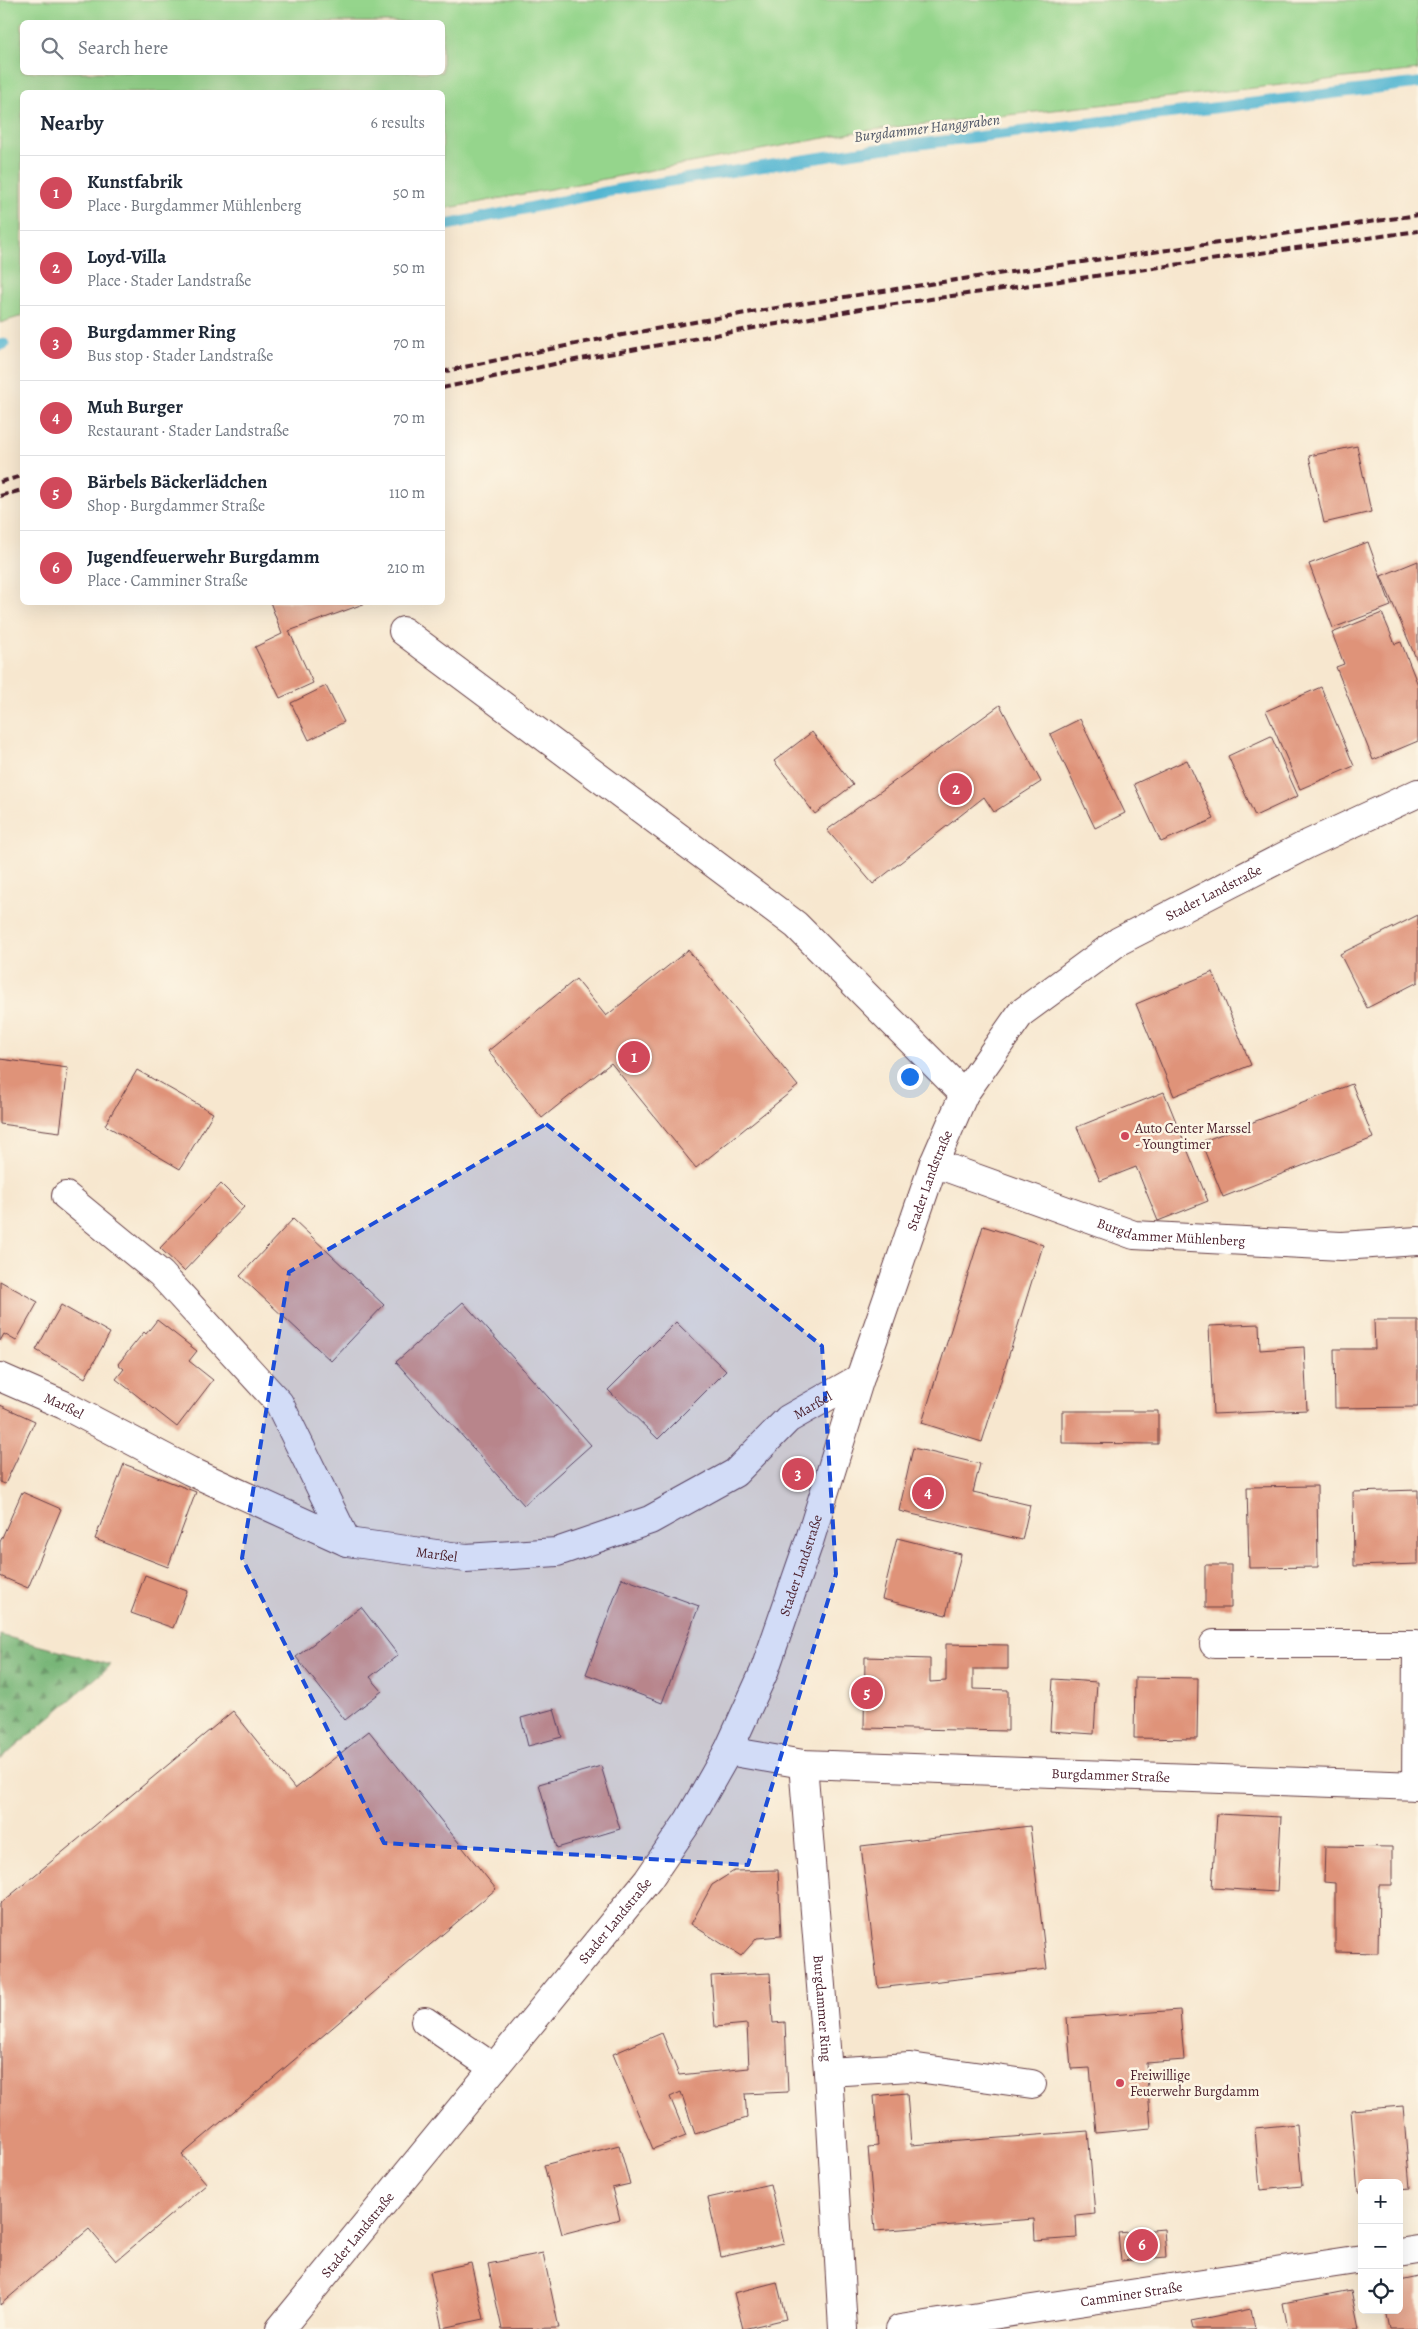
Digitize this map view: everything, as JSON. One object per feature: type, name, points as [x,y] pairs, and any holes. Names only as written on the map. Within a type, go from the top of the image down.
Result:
[{"type":"street","points":[[403,631],[796,925],[964,1094]]},
{"type":"street","name":"Stader Landstraße","points":[[280,2329],[648,1880],[689,1820],[728,1751],[764,1672],[809,1542],[860,1378],[934,1163],[964,1094],[1021,1013],[1119,941],[1308,844],[1418,793]]},
{"type":"street","name":"Burgdammer Mühlenberg","points":[[934,1163],[1134,1235],[1219,1238],[1341,1246],[1418,1240]]},
{"type":"street","points":[[66,1196],[160,1274],[279,1402],[347,1542]]},
{"type":"street","name":"Marßel","points":[[0,1377],[64,1405],[190,1471],[347,1542],[466,1558],[557,1552],[650,1520],[735,1473],[788,1419],[860,1378]]},
{"type":"street","points":[[1214,1644],[1417,1644],[1417,1786]]},
{"type":"street","points":[[728,1751],[803,1764]]},
{"type":"street","name":"Burgdammer Straße","points":[[803,1764],[1417,1786]]},
{"type":"street","name":"Burgdammer Ring","points":[[803,1764],[828,2072],[843,2329]]},
{"type":"street","points":[[425,2021],[494,2068]]},
{"type":"street","points":[[828,2072],[910,2067],[1032,2084]]},
{"type":"street","points":[[1403,2252],[1418,2250]]},
{"type":"street","name":"Camminer Straße","points":[[900,2329],[1358,2260]]},
{"type":"highlighted area","points":[[546,1124],[822,1346],[836,1574],[748,1865],[384,1843],[242,1558],[289,1272]]},
{"type":"green space","points":[[0,0],[1418,0],[1418,70],[862,131],[445,209],[445,90],[20,90],[20,317],[0,323]]},
{"type":"green space","points":[[0,1635],[111,1665],[0,1760]]},
{"type":"building","points":[[1357,446],[1371,512],[1324,523],[1309,456]]},
{"type":"building","points":[[1368,542],[1391,606],[1333,628],[1309,564]]},
{"type":"building","points":[[1418,561],[1418,663],[1381,576]]},
{"type":"building","points":[[271,605],[360,605],[289,631],[313,683],[280,698],[255,647],[282,634]]},
{"type":"building","points":[[1382,613],[1395,644],[1401,642],[1418,685],[1418,741],[1373,760],[1336,667],[1344,664],[1332,633]]},
{"type":"building","points":[[326,686],[344,722],[309,740],[291,703]]},
{"type":"building","points":[[1321,687],[1354,766],[1300,789],[1266,711]]},
{"type":"building","points":[[1000,705],[1041,782],[994,812],[984,797],[873,884],[827,830]]},
{"type":"building","points":[[1080,719],[1125,813],[1095,828],[1050,734]]},
{"type":"building","points":[[812,732],[853,785],[815,814],[774,761]]},
{"type":"building","points":[[1271,736],[1298,796],[1255,816],[1228,756]]},
{"type":"building","points":[[1187,760],[1214,819],[1161,842],[1134,784]]},
{"type":"building","points":[[1418,915],[1418,982],[1367,1008],[1340,954]]},
{"type":"building","points":[[688,950],[798,1086],[696,1168],[611,1063],[542,1118],[488,1051],[576,979],[606,1016]]},
{"type":"building","points":[[1213,972],[1251,1065],[1174,1096],[1136,1004]]},
{"type":"building","points":[[0,1059],[68,1068],[60,1132],[0,1124]]},
{"type":"building","points":[[137,1070],[213,1113],[180,1169],[105,1125]]},
{"type":"building","points":[[1352,1084],[1373,1138],[1223,1197],[1201,1142]]},
{"type":"building","points":[[1164,1092],[1208,1201],[1158,1221],[1136,1167],[1100,1181],[1077,1127]]},
{"type":"building","points":[[221,1184],[244,1207],[184,1271],[160,1248]]},
{"type":"building","points":[[293,1219],[384,1305],[331,1361],[240,1276]]},
{"type":"building","points":[[983,1226],[1043,1245],[982,1442],[922,1423]]},
{"type":"building","points":[[0,1281],[38,1302],[16,1341],[4,1334],[0,1341]]},
{"type":"building","points":[[463,1302],[591,1445],[524,1505],[396,1362]]},
{"type":"building","points":[[61,1305],[110,1333],[85,1378],[36,1350]]},
{"type":"building","points":[[157,1320],[197,1351],[189,1361],[213,1380],[177,1427],[116,1379],[124,1369],[118,1364],[144,1332],[146,1334]]},
{"type":"building","points":[[1374,1320],[1418,1320],[1418,1407],[1335,1408],[1334,1349],[1375,1349]]},
{"type":"building","points":[[676,1322],[726,1371],[658,1439],[608,1390]]},
{"type":"building","points":[[1259,1324],[1260,1350],[1304,1347],[1307,1410],[1213,1414],[1209,1326]]},
{"type":"building","points":[[0,1405],[35,1421],[5,1484],[0,1482]]},
{"type":"building","points":[[1062,1411],[1158,1411],[1158,1444],[1062,1443]]},
{"type":"building","points":[[913,1448],[980,1464],[973,1492],[1030,1505],[1022,1540],[899,1511]]},
{"type":"building","points":[[124,1464],[196,1492],[168,1567],[95,1539]]},
{"type":"building","points":[[1317,1486],[1318,1567],[1249,1568],[1247,1487]]},
{"type":"building","points":[[1418,1490],[1418,1564],[1354,1566],[1353,1492]]},
{"type":"building","points":[[22,1492],[61,1509],[28,1588],[0,1576],[0,1542]]},
{"type":"building","points":[[897,1538],[961,1554],[946,1615],[882,1599]]},
{"type":"building","points":[[1205,1565],[1231,1565],[1231,1608],[1205,1608]]},
{"type":"building","points":[[145,1575],[187,1591],[173,1628],[131,1613]]},
{"type":"building","points":[[622,1578],[699,1606],[662,1703],[586,1674]]},
{"type":"building","points":[[361,1607],[398,1655],[370,1677],[382,1691],[345,1720],[296,1657]]},
{"type":"building","points":[[946,1644],[1008,1645],[1008,1669],[973,1669],[973,1689],[1008,1690],[1008,1731],[864,1728],[865,1657],[930,1659],[930,1682],[946,1681]]},
{"type":"building","points":[[1135,1677],[1198,1678],[1197,1739],[1134,1738]]},
{"type":"building","points":[[1053,1679],[1097,1682],[1094,1734],[1050,1731]]},
{"type":"building","points":[[554,1709],[562,1737],[528,1746],[521,1718]]},
{"type":"building","points":[[233,1711],[295,1789],[369,1731],[496,1889],[182,2155],[207,2184],[116,2261],[89,2229],[0,2305],[0,1904]]},
{"type":"building","points":[[601,1766],[620,1829],[557,1848],[539,1784]]},
{"type":"building","points":[[1217,1814],[1281,1817],[1277,1892],[1212,1888]]},
{"type":"building","points":[[1030,1826],[1047,1969],[878,1988],[861,1846]]},
{"type":"building","points":[[1325,1846],[1392,1847],[1392,1885],[1379,1885],[1378,1953],[1335,1952],[1335,1883],[1324,1882]]},
{"type":"building","points":[[778,1870],[781,1936],[757,1938],[741,1956],[691,1924],[712,1885],[734,1871]]},
{"type":"building","points":[[770,1973],[773,2023],[785,2022],[788,2092],[745,2094],[747,2118],[695,2134],[681,2092],[670,2097],[686,2136],[653,2149],[613,2054],[662,2033],[679,2075],[749,2068],[747,2024],[715,2027],[711,1976]]},
{"type":"building","points":[[1180,2010],[1184,2060],[1146,2063],[1151,2128],[1096,2133],[1090,2068],[1071,2069],[1067,2018]]},
{"type":"building","points":[[907,2093],[911,2145],[1088,2131],[1095,2214],[1076,2216],[1077,2238],[1035,2241],[1034,2219],[875,2231],[868,2147],[878,2146],[874,2096]]},
{"type":"building","points":[[1403,2106],[1410,2188],[1403,2189],[1403,2179],[1358,2179],[1358,2192],[1351,2110]]},
{"type":"building","points":[[1297,2124],[1302,2186],[1260,2190],[1255,2128]]},
{"type":"building","points":[[619,2145],[630,2184],[612,2188],[620,2219],[562,2234],[544,2165]]},
{"type":"building","points":[[770,2184],[784,2243],[721,2257],[708,2198]]},
{"type":"building","points":[[1164,2229],[1166,2257],[1121,2261],[1118,2233]]},
{"type":"building","points":[[543,2253],[559,2328],[502,2329],[488,2264]]},
{"type":"building","points":[[471,2263],[484,2319],[442,2328],[430,2272]]},
{"type":"building","points":[[1418,2277],[1418,2329],[1389,2329],[1386,2314],[1403,2314],[1403,2280]]},
{"type":"building","points":[[777,2282],[786,2319],[743,2329],[734,2293]]},
{"type":"building","points":[[1351,2290],[1359,2329],[1288,2329],[1283,2303]]},
{"type":"building","points":[[1251,2309],[1255,2329],[1193,2329],[1191,2321]]},
{"type":"waterway","name":"Burgdammer Hanggraben","points":[[445,225],[620,189],[862,151],[1418,83]]},
{"type":"waterway","name":"Burgdammer Hanggraben","points":[[0,345],[4,344]]},
{"type":"railway","points":[[445,371],[684,324],[806,303],[1051,266],[1418,215]]},
{"type":"railway","points":[[445,387],[564,362],[866,308],[1418,231]]},
{"type":"railway","points":[[0,482],[20,477]]},
{"type":"railway","points":[[0,496],[20,491]]},
{"type":"place","name":"Loyd-Villa","points":[[956,789]]},
{"type":"place","name":"Kunstfabrik","points":[[634,1057]]},
{"type":"place","name":"Auto Center Marssel - Youngtimer","points":[[1125,1136]]},
{"type":"place","name":"Burgdammer Ring","points":[[798,1474]]},
{"type":"place","name":"Muh Burger","points":[[928,1493]]},
{"type":"place","name":"Bärbels Bäckerlädchen","points":[[867,1693]]},
{"type":"place","name":"Freiwillige Feuerwehr Burgdamm","points":[[1120,2083]]},
{"type":"place","name":"Jugendfeuerwehr Burgdamm","points":[[1142,2245]]}]
